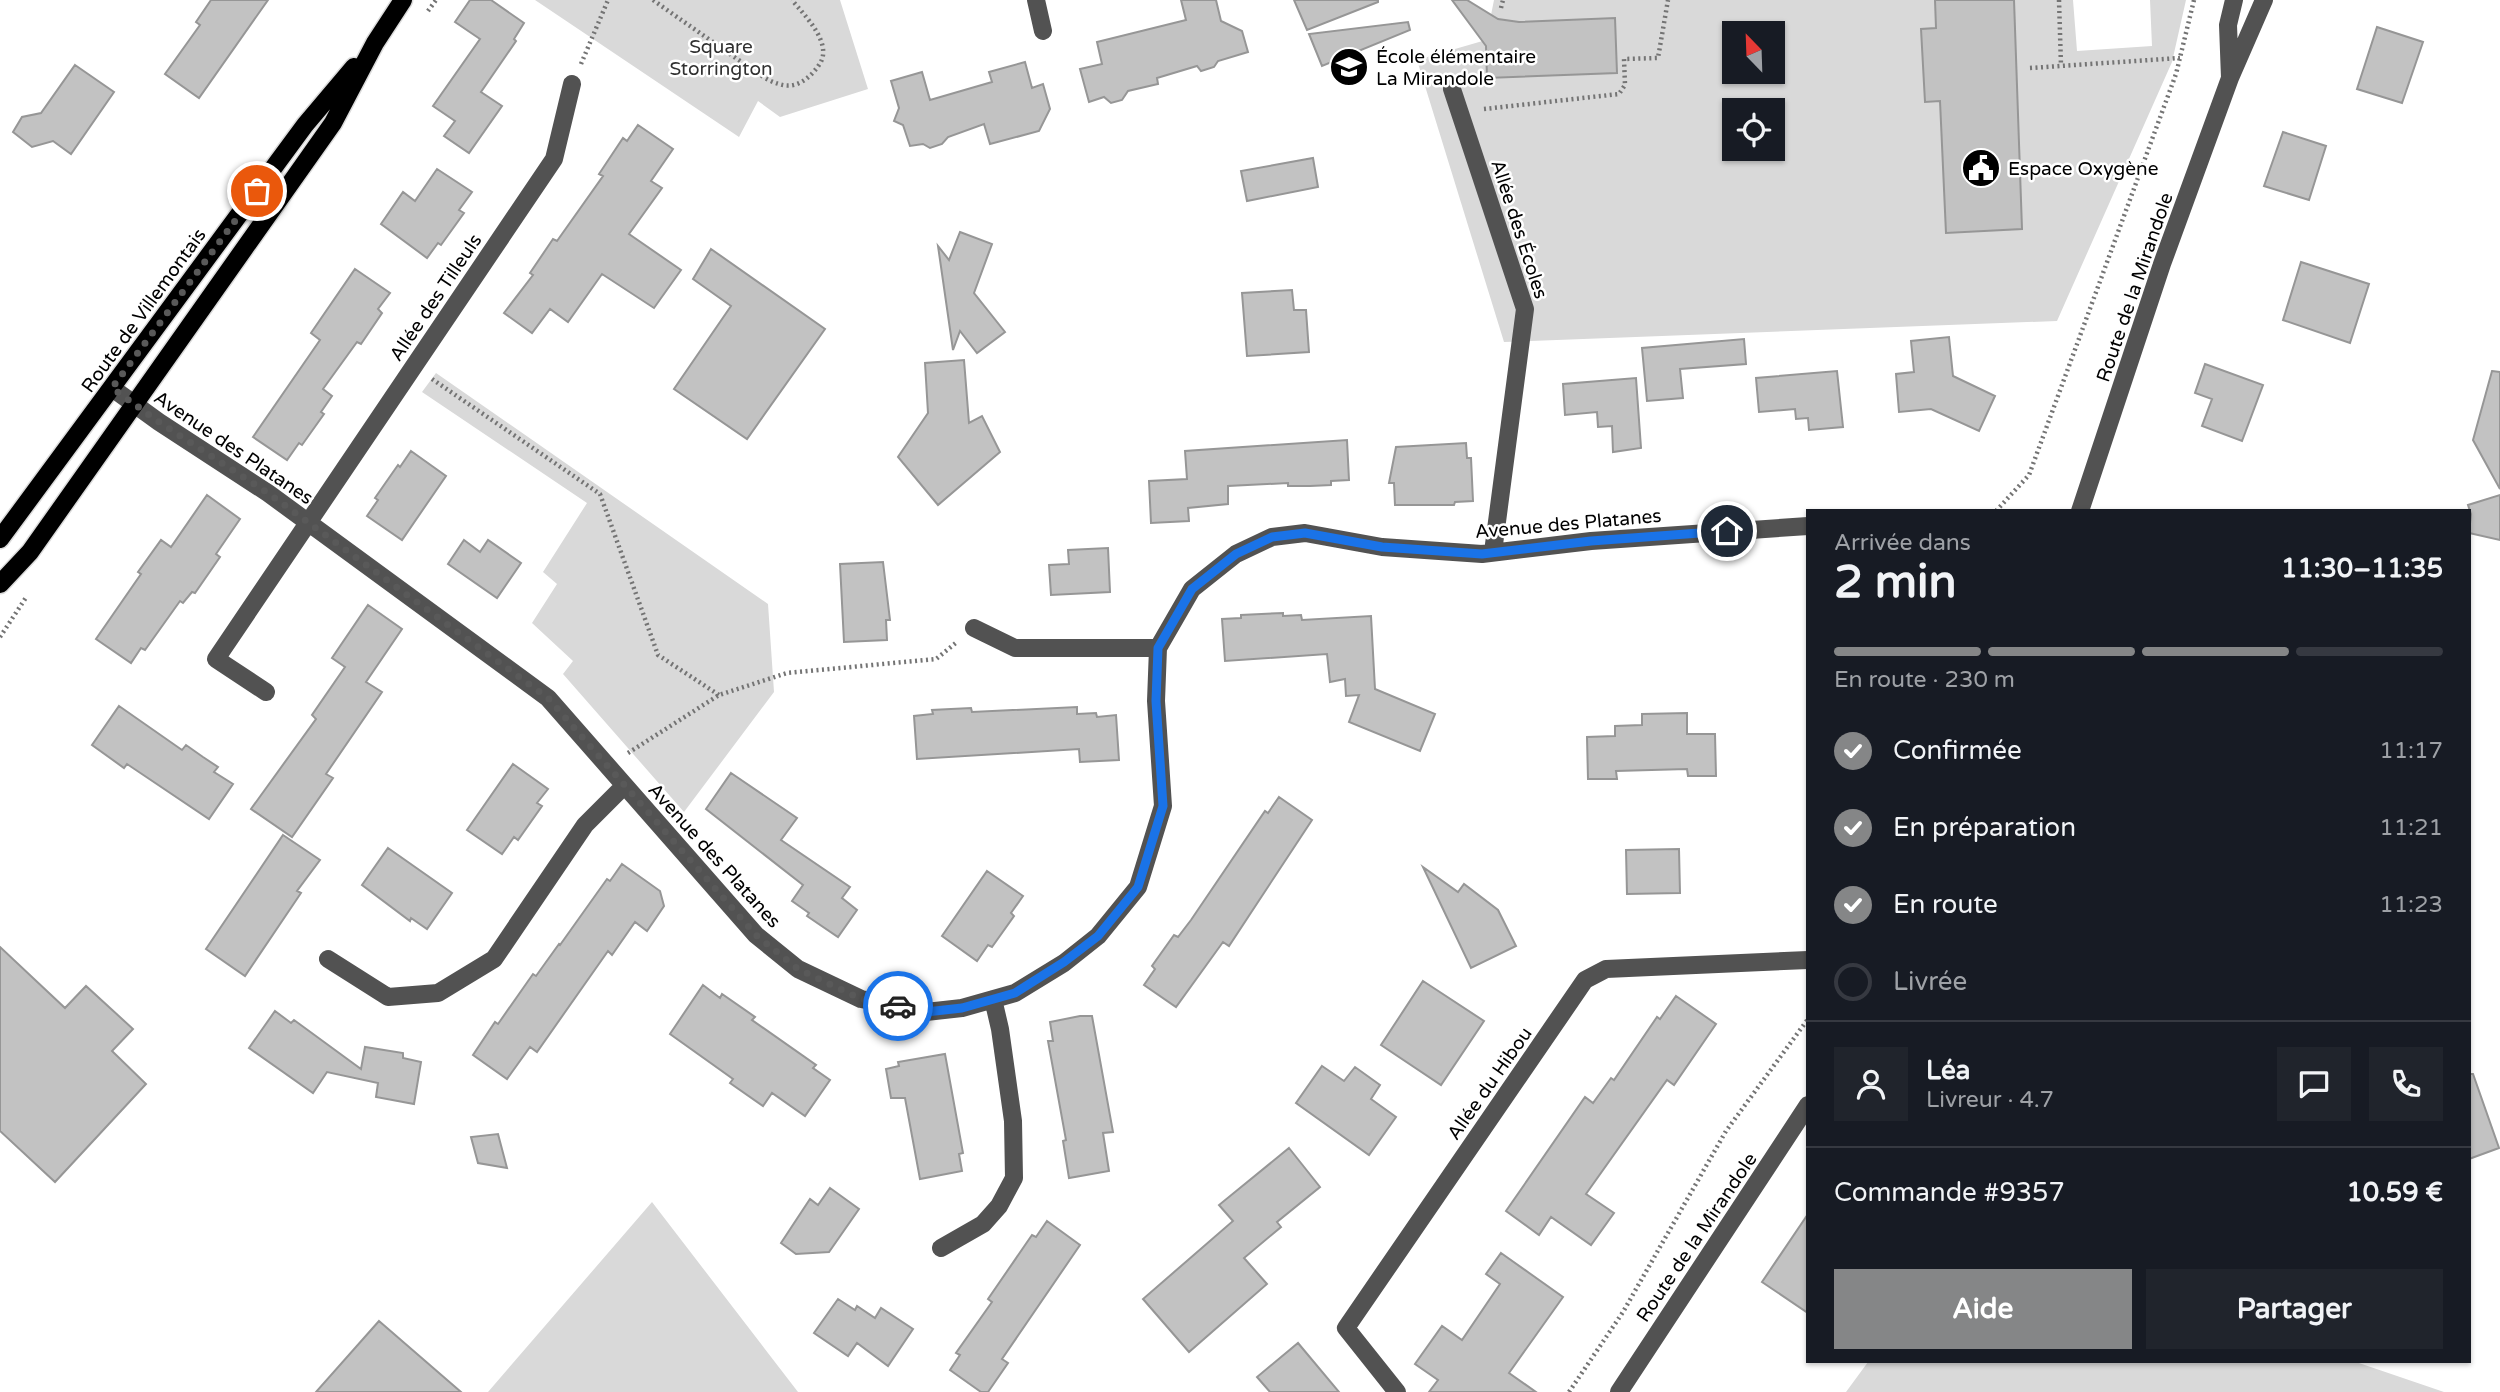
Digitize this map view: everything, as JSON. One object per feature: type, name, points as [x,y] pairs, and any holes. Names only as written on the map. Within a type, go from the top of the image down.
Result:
[{"type":"main road","name":"Route de Villemontais","points":[[0,583],[30,552],[333,123],[375,43],[403,0]]},
{"type":"main road","name":"Route de Villemontais","points":[[0,539],[305,125],[375,43]]},
{"type":"street","points":[[1036,0],[1044,31]]},
{"type":"street","name":"Route de la Mirandole","points":[[2230,78],[2228,25],[2234,0]]},
{"type":"street","name":"Route de la Mirandole","points":[[2081,509],[2162,264],[2230,78],[2264,0]]},
{"type":"street","name":"Allée des Tilleuls","points":[[266,692],[216,659],[554,159],[572,84]]},
{"type":"street","name":"Allée des Écoles","points":[[1452,89],[1525,309],[1493,552]]},
{"type":"street","name":"Avenue des Platanes","points":[[112,388],[307,522],[548,698],[756,935],[798,969],[861,999],[926,1012],[962,1008],[1015,993],[1098,936],[1138,887],[1163,806],[1156,701],[1158,648],[1192,589],[1236,554],[1272,537],[1305,533],[1382,547],[1482,554],[1591,541],[1806,526]]},
{"type":"street","points":[[974,628],[1015,648],[1158,648]]},
{"type":"street","points":[[328,959],[388,997],[438,993],[494,959],[585,825],[624,786]]},
{"type":"street","name":"Allée du Hibou","points":[[1397,1392],[1346,1328],[1585,980],[1606,969],[1806,960]]},
{"type":"street","points":[[941,1248],[983,1224],[999,1206],[1014,1178],[1013,1121],[993,999]]},
{"type":"street","name":"Route de la Mirandole","points":[[1619,1392],[1806,1108]]},
{"type":"path","points":[[572,84],[608,0]]},
{"type":"path","points":[[653,0],[755,71],[780,85],[796,85],[811,77],[823,60],[822,44],[813,25],[792,0]]},
{"type":"path","points":[[1501,8],[1503,0]]},
{"type":"path","points":[[1459,111],[1619,94],[1625,85],[1624,59],[1658,58],[1668,0]]},
{"type":"path","points":[[2059,0],[2061,66]]},
{"type":"path","points":[[1999,509],[2029,475],[2176,75],[2194,0]]},
{"type":"path","points":[[2030,68],[2180,58]]},
{"type":"path","points":[[413,366],[600,494],[658,655],[719,695]]},
{"type":"path","points":[[607,766],[719,695],[787,673],[936,659],[974,628]]},
{"type":"path","points":[[1569,1392],[1623,1312],[1726,1131],[1806,1022]]},
{"type":"green space","name":"Square Storrington","points":[[535,0],[840,0],[868,89],[780,117],[758,101],[739,137]]},
{"type":"green space","points":[[1494,0],[2073,0],[2077,51],[2152,46],[2150,0],[2186,0],[2172,62],[2057,321],[1504,342],[1417,60],[1486,40],[1488,78],[1617,73],[1615,18],[1531,22],[1500,19],[1491,15]]},
{"type":"green space","points":[[436,373],[768,604],[774,692],[684,812],[563,674],[573,661],[532,623],[557,584],[543,572],[587,503],[422,392]]},
{"type":"green space","points":[[652,1202],[798,1392],[488,1392]]},
{"type":"green space","points":[[1867,1363],[2359,1363],[2444,1392],[1846,1392]]},
{"type":"building","points":[[211,0],[268,0],[199,98],[165,74],[200,25],[196,22]]},
{"type":"building","points":[[470,0],[491,0],[524,23],[514,39],[516,41],[481,92],[502,106],[469,153],[444,136],[455,121],[433,106],[480,39],[455,22]]},
{"type":"building","points":[[1181,0],[1216,0],[1221,21],[1242,31],[1248,52],[1218,61],[1214,67],[1201,71],[1197,66],[1157,78],[1158,84],[1128,91],[1122,100],[1111,103],[1104,97],[1089,102],[1080,69],[1102,64],[1097,42],[1186,20]]},
{"type":"building","points":[[1294,0],[1378,0],[1378,2],[1307,30]]},
{"type":"building","points":[[1452,0],[1467,0],[1498,19],[1519,22],[1615,18],[1617,73],[1487,78],[1486,46]]},
{"type":"building","name":"Espace Oxygène","points":[[1935,0],[2014,0],[2022,229],[1946,233],[1940,101],[1925,102],[1921,29],[1936,28]]},
{"type":"building","points":[[1408,22],[1410,30],[1322,66],[1309,34]]},
{"type":"building","points":[[2377,27],[2423,42],[2402,103],[2357,89]]},
{"type":"building","points":[[1025,62],[1032,88],[1043,84],[1050,109],[1039,131],[990,144],[984,124],[948,137],[942,144],[930,148],[923,144],[910,146],[903,125],[894,121],[899,108],[891,81],[922,72],[930,100],[992,82],[989,72]]},
{"type":"building","points":[[75,65],[114,92],[71,154],[53,141],[32,147],[13,132],[22,117],[41,113]]},
{"type":"building","points":[[638,125],[673,149],[651,181],[662,188],[629,234],[681,270],[654,308],[602,274],[568,322],[550,309],[532,333],[504,313],[533,275],[530,273],[553,239],[557,241],[603,176],[599,174],[623,138],[627,141]]},
{"type":"building","points":[[2283,132],[2326,146],[2309,200],[2264,186]]},
{"type":"building","points":[[1313,158],[1318,187],[1247,201],[1241,171]]},
{"type":"building","points":[[437,169],[472,192],[459,210],[464,213],[441,245],[438,243],[427,258],[381,224],[403,192],[415,201]]},
{"type":"building","points":[[960,232],[992,244],[974,293],[1005,332],[977,353],[960,331],[953,350],[938,246],[949,260]]},
{"type":"building","points":[[711,249],[825,329],[747,439],[674,389],[731,306],[693,279]]},
{"type":"building","points":[[2301,262],[2369,284],[2350,343],[2283,320]]},
{"type":"building","points":[[355,269],[390,293],[378,309],[382,313],[361,344],[357,342],[323,389],[332,396],[321,412],[324,414],[302,445],[299,443],[287,460],[253,437],[320,340],[311,333]]},
{"type":"building","points":[[1292,290],[1294,310],[1306,310],[1309,352],[1247,356],[1242,293]]},
{"type":"building","points":[[1949,337],[1953,376],[1995,396],[1979,431],[1931,409],[1899,412],[1896,374],[1914,372],[1911,341]]},
{"type":"building","points":[[1744,339],[1746,364],[1680,369],[1683,398],[1647,401],[1642,348]]},
{"type":"building","points":[[964,360],[969,423],[982,416],[1000,452],[938,505],[898,457],[928,413],[925,363]]},
{"type":"building","points":[[2205,364],[2263,385],[2242,441],[2202,426],[2212,399],[2195,393]]},
{"type":"building","points":[[1837,371],[1843,427],[1809,430],[1808,418],[1796,419],[1795,409],[1759,412],[1756,378]]},
{"type":"building","points":[[2492,371],[2500,372],[2500,489],[2473,440]]},
{"type":"building","points":[[1636,378],[1641,448],[1613,452],[1612,426],[1598,427],[1597,412],[1565,415],[1563,384]]},
{"type":"building","points":[[1347,440],[1349,480],[1331,481],[1331,485],[1288,486],[1288,483],[1228,486],[1228,504],[1188,508],[1189,521],[1151,523],[1149,481],[1187,479],[1185,451]]},
{"type":"building","points":[[1466,443],[1467,458],[1471,458],[1473,501],[1455,502],[1454,505],[1395,505],[1394,483],[1389,483],[1396,447]]},
{"type":"building","points":[[411,451],[446,476],[402,540],[367,516],[378,500],[375,498]]},
{"type":"building","points":[[207,495],[240,519],[216,554],[220,557],[195,593],[192,592],[183,603],[180,601],[145,650],[141,648],[131,663],[96,639],[161,540],[171,547]]},
{"type":"building","points":[[2500,495],[2500,540],[2471,533],[2471,509],[2468,505]]},
{"type":"building","points":[[464,540],[480,552],[488,540],[521,563],[497,598],[448,564]]},
{"type":"building","points":[[1108,548],[1110,592],[1051,595],[1049,565],[1069,564],[1068,550]]},
{"type":"building","points":[[883,562],[890,620],[886,620],[887,640],[844,642],[840,564]]},
{"type":"building","points":[[368,605],[402,629],[366,682],[382,692],[326,774],[333,778],[292,837],[251,809],[316,719],[312,715],[345,667],[332,658]]},
{"type":"building","points":[[1283,613],[1283,616],[1301,615],[1302,620],[1371,616],[1375,689],[1435,714],[1420,751],[1349,722],[1359,695],[1346,696],[1345,679],[1330,682],[1327,654],[1225,661],[1222,619],[1241,618],[1241,615]]},
{"type":"building","points":[[119,706],[182,750],[186,745],[218,767],[214,772],[233,784],[209,819],[127,764],[124,768],[92,745]]},
{"type":"building","points":[[1077,707],[1077,714],[1096,713],[1097,717],[1116,715],[1119,760],[1080,762],[1079,749],[917,759],[914,716],[933,714],[932,710],[971,708],[972,712]]},
{"type":"building","points":[[1687,713],[1687,734],[1715,734],[1716,776],[1688,776],[1687,769],[1616,771],[1617,779],[1588,779],[1587,737],[1615,736],[1615,726],[1642,725],[1642,714]]},
{"type":"building","points":[[513,764],[548,789],[537,803],[542,806],[518,840],[514,837],[502,854],[467,830]]},
{"type":"building","points":[[731,773],[797,818],[781,840],[850,887],[842,898],[857,910],[838,937],[807,916],[809,913],[792,901],[803,885],[706,809]]},
{"type":"building","points":[[1279,797],[1312,820],[1229,946],[1223,942],[1176,1007],[1144,985],[1155,969],[1152,966],[1174,935],[1178,937],[1191,920],[1265,811],[1268,813]]},
{"type":"building","points":[[283,835],[320,860],[297,891],[301,893],[245,976],[206,949]]},
{"type":"building","points":[[388,848],[452,893],[427,929],[411,918],[410,921],[362,885]]},
{"type":"building","points":[[1679,849],[1680,893],[1627,894],[1626,850]]},
{"type":"building","points":[[622,864],[660,891],[664,906],[647,931],[635,922],[612,955],[608,951],[537,1052],[530,1047],[507,1079],[473,1055],[495,1022],[498,1024],[533,974],[536,976],[607,879],[610,881]]},
{"type":"building","points":[[1423,867],[1458,892],[1464,884],[1498,910],[1516,946],[1471,968]]},
{"type":"building","points":[[987,871],[1023,896],[1011,913],[1014,916],[992,947],[988,945],[977,961],[942,936]]},
{"type":"building","points":[[0,947],[65,1008],[86,986],[133,1029],[112,1051],[146,1084],[55,1182],[0,1131]]},
{"type":"building","points":[[1423,981],[1484,1021],[1441,1085],[1381,1045]]},
{"type":"building","points":[[703,985],[720,998],[722,994],[755,1017],[752,1020],[816,1065],[813,1068],[830,1080],[805,1116],[772,1093],[763,1106],[730,1083],[733,1079],[670,1034]]},
{"type":"building","points":[[1676,996],[1716,1024],[1674,1085],[1667,1080],[1586,1194],[1614,1213],[1591,1245],[1551,1217],[1539,1235],[1506,1211],[1585,1097],[1593,1103],[1611,1078],[1614,1080],[1657,1017],[1660,1019]]},
{"type":"building","points":[[275,1011],[291,1023],[294,1020],[361,1069],[365,1047],[403,1053],[403,1058],[421,1062],[414,1104],[376,1097],[378,1083],[327,1072],[313,1093],[249,1048]]},
{"type":"building","points":[[1092,1016],[1113,1132],[1103,1133],[1109,1171],[1069,1178],[1063,1141],[1066,1140],[1048,1041],[1053,1041],[1050,1022]]},
{"type":"building","points":[[945,1054],[963,1153],[959,1154],[962,1171],[920,1179],[905,1098],[891,1098],[886,1069],[899,1066],[898,1062]]},
{"type":"building","points":[[1322,1066],[1344,1081],[1355,1067],[1380,1085],[1371,1099],[1396,1117],[1369,1155],[1296,1103]]},
{"type":"building","points":[[2471,1074],[2473,1074],[2499,1148],[2471,1158]]},
{"type":"building","points":[[498,1134],[507,1168],[478,1163],[471,1137]]},
{"type":"building","points":[[1289,1148],[1320,1187],[1277,1222],[1281,1227],[1244,1258],[1267,1284],[1189,1352],[1143,1299],[1233,1221],[1219,1205]]},
{"type":"building","points":[[830,1188],[859,1209],[829,1252],[796,1254],[781,1243],[810,1199],[818,1205]]},
{"type":"building","points":[[1806,1217],[1806,1312],[1762,1282]]},
{"type":"building","points":[[1047,1221],[1080,1245],[1002,1359],[1008,1363],[988,1392],[981,1392],[950,1370],[960,1355],[956,1353],[992,1302],[988,1299],[1032,1235],[1036,1237]]},
{"type":"building","points":[[1501,1253],[1563,1297],[1509,1373],[1536,1392],[1429,1392],[1438,1380],[1415,1364],[1442,1326],[1462,1340],[1500,1284],[1486,1274]]},
{"type":"building","points":[[838,1299],[855,1310],[857,1306],[875,1318],[881,1308],[913,1329],[888,1366],[857,1343],[848,1356],[814,1333]]},
{"type":"building","points":[[379,1321],[461,1392],[316,1392]]},
{"type":"building","points":[[1298,1343],[1339,1392],[1270,1392],[1257,1377]]},
{"type":"way so far","points":[[257,191],[112,388],[268,493],[548,698],[756,935],[798,969],[861,999],[898,1006]]},
{"type":"place","name":"École élémentaire La Mirandole","points":[[1349,67]]},
{"type":"place","name":"Espace Oxygène","points":[[1981,168]]},
{"type":"route","points":[[898,1006],[926,1012],[962,1008],[1015,993],[1064,962],[1098,936],[1138,887],[1163,806],[1156,701],[1158,648],[1192,589],[1236,554],[1272,537],[1305,533],[1382,547],[1482,554],[1591,541],[1727,531]]}]
